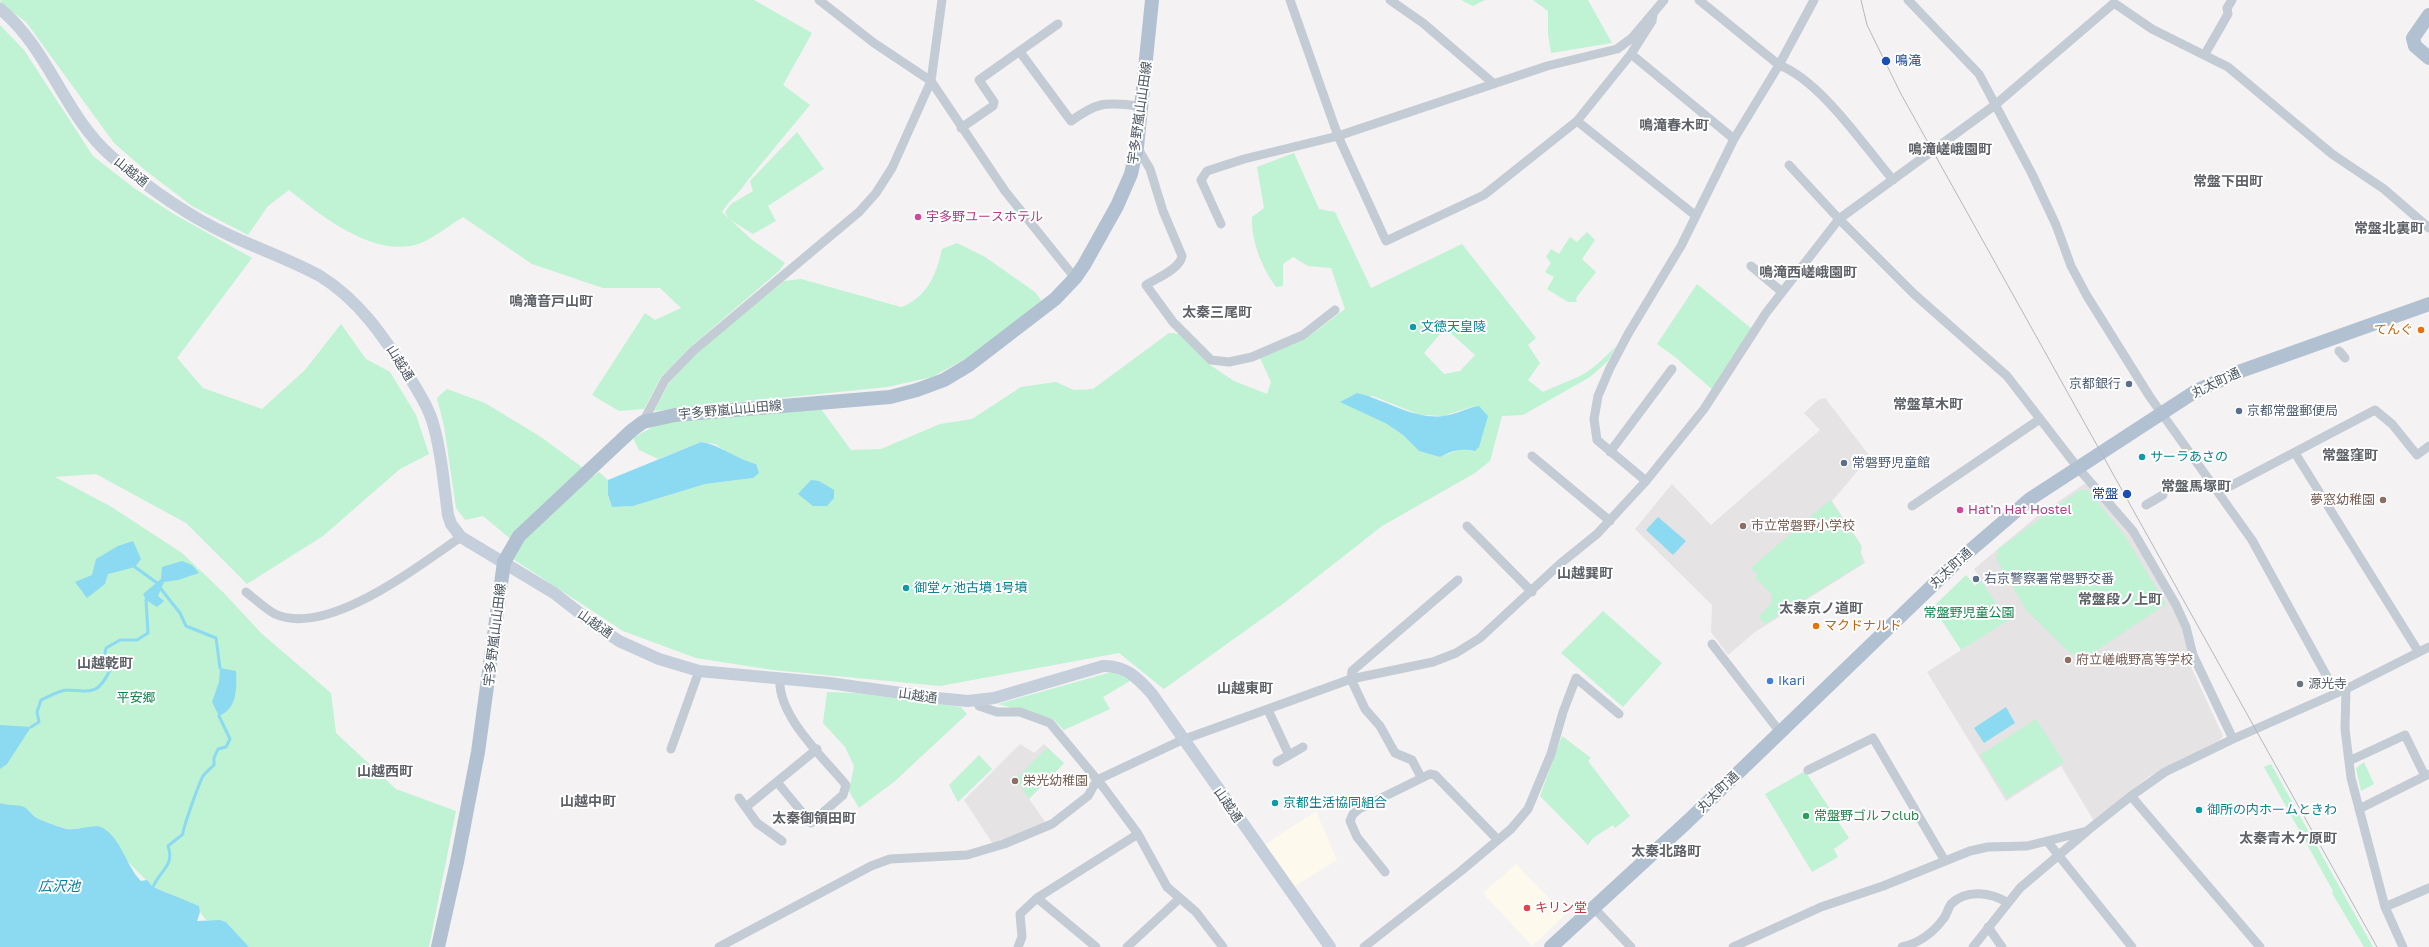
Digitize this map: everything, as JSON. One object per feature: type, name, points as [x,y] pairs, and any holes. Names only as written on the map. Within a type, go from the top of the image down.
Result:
[{"type":"main road","name":"宇多野嵐山山田線","points":[[438,947],[457,862],[478,752],[504,562],[519,536],[643,422],[675,415],[890,397],[918,390],[944,380],[969,365],[1055,299],[1075,278],[1122,196],[1131,174],[1137,148],[1152,0]]},
{"type":"main road","points":[[2429,15],[2413,38],[2415,46],[2429,58]]},
{"type":"main road","name":"丸太町通","points":[[1551,947],[1687,822],[1985,536],[2030,499],[2196,391],[2228,376],[2429,304]]},
{"type":"street","points":[[819,0],[874,43],[931,81],[1004,192],[1075,278]]},
{"type":"street","points":[[643,422],[666,380],[693,351],[859,212],[876,193],[904,145],[931,81],[942,0]]},
{"type":"street","points":[[1290,0],[1338,136],[1386,241],[1484,195],[1578,121],[1631,54],[1652,21],[1653,14]]},
{"type":"street","points":[[1390,0],[1423,23],[1494,84]]},
{"type":"street","points":[[1221,224],[1201,180],[1207,171],[1244,159],[1338,136],[1547,66],[1617,49],[1628,42],[1647,17],[1653,14],[1664,0]]},
{"type":"street","points":[[1699,0],[1779,65],[1790,69],[1816,91],[1846,121],[1893,180]]},
{"type":"street","points":[[1908,0],[1979,74],[2056,225],[2071,266],[2087,296],[2162,413],[2252,540],[2336,693]]},
{"type":"street","points":[[2205,54],[2228,14],[2227,8],[2232,0]]},
{"type":"street","points":[[719,947],[871,866],[890,859],[967,855],[1004,844],[1052,824],[1088,796],[1097,780],[1182,740],[1351,679],[1432,662],[1456,653],[1480,638],[1532,592],[1560,563],[1610,521],[1646,481],[1704,409],[1766,313],[1838,219],[1995,105],[2113,1],[2152,29],[2205,54],[2228,67],[2332,154],[2395,197],[2429,228]]},
{"type":"street","points":[[1646,481],[1601,444],[1596,434],[1594,408],[1598,396],[1610,368],[1681,246],[1734,139],[1779,65],[1810,2]]},
{"type":"street","name":"山越通","points":[[0,10],[26,34],[80,121],[96,142],[111,156],[170,202],[205,222],[321,277],[343,293],[377,328],[425,404],[434,425],[448,515],[451,524],[461,538],[504,562],[554,593],[595,625],[619,641],[659,659],[699,671],[829,683],[948,700],[978,700],[1009,693],[1103,666],[1118,667],[1132,674],[1147,688],[1182,740],[1330,947]]},
{"type":"street","points":[[961,128],[993,106],[994,102],[979,80],[1058,24]]},
{"type":"street","points":[[1020,52],[1071,121],[1092,106],[1105,103],[1141,106]]},
{"type":"street","points":[[1631,54],[1734,139]]},
{"type":"street","points":[[1578,121],[1696,216]]},
{"type":"street","points":[[1137,148],[1150,169],[1163,212],[1182,256],[1182,262],[1146,285],[1173,322],[1211,360],[1229,362],[1252,357],[1303,335],[1335,310]]},
{"type":"street","points":[[1789,165],[1838,219],[1914,294],[2007,376],[2078,468],[2133,531],[2176,605],[2186,627],[2193,655],[2234,739]]},
{"type":"street","points":[[1751,266],[1782,292]]},
{"type":"street","points":[[1610,452],[1672,369]]},
{"type":"street","points":[[2219,492],[2375,410],[2392,424],[2417,455],[2429,446]]},
{"type":"street","points":[[1912,506],[2040,419]]},
{"type":"street","points":[[2295,452],[2418,651]]},
{"type":"street","points":[[1532,456],[1610,521]]},
{"type":"street","points":[[2146,505],[2163,495]]},
{"type":"street","points":[[1467,526],[1532,592]]},
{"type":"street","points":[[246,592],[276,614],[298,617],[326,615],[352,606],[387,587],[461,538]]},
{"type":"street","points":[[1421,777],[1412,760],[1395,753],[1380,726],[1365,709],[1351,679],[1352,671],[1458,580]]},
{"type":"street","points":[[1712,644],[1780,732]]},
{"type":"street","points":[[1973,947],[2020,888],[2060,856],[2087,831],[2131,796],[2165,772],[2234,739],[2346,689],[2418,651],[2429,647]]},
{"type":"street","points":[[671,749],[699,671]]},
{"type":"street","points":[[1364,947],[1498,840],[1528,809],[1536,792],[1576,678],[1618,714]]},
{"type":"street","points":[[777,782],[811,824],[822,812],[843,794],[846,785],[788,714],[779,690],[780,679]]},
{"type":"street","points":[[2346,689],[2345,729],[2351,778],[2385,907],[2403,947]]},
{"type":"street","points":[[978,700],[979,706],[984,709],[1020,712],[1050,723],[1097,780],[1138,834],[1162,879],[1179,899],[1196,912],[1223,947]]},
{"type":"street","points":[[1268,710],[1289,755]]},
{"type":"street","points":[[2349,761],[2405,734],[2427,775],[2360,808]]},
{"type":"street","points":[[1808,770],[1873,738],[1945,861]]},
{"type":"street","points":[[1277,762],[1302,746]]},
{"type":"street","points":[[746,807],[817,749]]},
{"type":"street","points":[[1385,872],[1357,837],[1350,821],[1351,817],[1359,810],[1421,777],[1435,775],[1498,840]]},
{"type":"street","points":[[2131,796],[2260,947]]},
{"type":"street","points":[[739,798],[757,823],[782,841]]},
{"type":"street","points":[[1734,947],[1821,906],[1883,886],[1977,849],[2021,847],[2087,831]]},
{"type":"street","points":[[1018,947],[1022,936],[1020,914],[1037,898],[1138,834]]},
{"type":"street","points":[[2047,841],[2132,947]]},
{"type":"street","points":[[2385,907],[2429,888]]},
{"type":"street","points":[[1902,947],[1917,943],[1946,916],[1950,905],[1964,895],[1982,893],[2008,903]]},
{"type":"street","points":[[1037,898],[1096,947]]},
{"type":"street","points":[[1127,947],[1179,899]]},
{"type":"street","points":[[1594,907],[1631,947]]},
{"type":"street","points":[[1988,927],[2002,947]]},
{"type":"shaded area","name":"市立常磐野小学校","points":[[1825,398],[1872,459],[1862,466],[1832,501],[1862,546],[1861,552],[1865,563],[1755,632],[1728,655],[1711,632],[1712,605],[1635,529],[1672,484],[1711,525],[1820,430],[1804,413],[1818,400]]},
{"type":"shaded area","name":"府立嵯峨野高等学校","points":[[2084,484],[2089,485],[2129,533],[2170,603],[2180,622],[2192,669],[2223,736],[2220,740],[2148,777],[2094,821],[2061,766],[2006,801],[1927,672],[2006,621],[1974,569],[2036,517]]},
{"type":"shaded area","name":"栄光幼稚園","points":[[1020,744],[1034,753],[1044,744],[1064,763],[1029,799],[1046,823],[993,844],[964,800]]},
{"type":"shaded area","points":[[1316,811],[1337,860],[1292,888],[1263,846]]},
{"type":"shaded area","name":"キリン堂","points":[[1516,864],[1565,915],[1532,946],[1483,893]]},
{"type":"green space","points":[[1,0],[754,0],[812,33],[783,85],[810,105],[722,212],[751,239],[785,263],[779,271],[689,348],[661,377],[644,409],[619,411],[592,395],[645,313],[655,320],[681,308],[660,288],[603,288],[532,264],[463,217],[421,243],[403,247],[386,246],[368,241],[350,233],[317,212],[289,190],[268,206],[248,235],[192,206],[145,170],[114,143],[26,22],[0,3]]},
{"type":"green space","points":[[1461,0],[1485,0],[1473,6]]},
{"type":"green space","points":[[1533,0],[1588,0],[1612,43],[1551,53],[1548,34],[1548,11]]},
{"type":"green space","name":"平安郷","points":[[0,25],[24,50],[93,156],[134,188],[172,213],[252,258],[177,358],[203,388],[262,409],[305,370],[341,324],[366,359],[390,372],[416,415],[429,454],[400,469],[323,536],[247,584],[186,523],[96,474],[55,477],[110,506],[182,553],[223,592],[261,633],[331,693],[336,733],[396,789],[456,811],[429,947],[249,947],[226,922],[206,920],[200,912],[168,893],[153,887],[126,860],[114,839],[90,828],[69,829],[41,821],[0,803]]},
{"type":"green space","points":[[797,132],[824,169],[768,206],[776,221],[753,234],[729,219],[725,212],[731,204],[753,191],[750,181]]},
{"type":"green space","points":[[1294,153],[1319,209],[1335,212],[1371,288],[1462,244],[1536,338],[1528,345],[1540,363],[1528,380],[1543,392],[1589,371],[1616,346],[1608,361],[1590,377],[1523,415],[1502,416],[1490,461],[1475,473],[1382,526],[1284,603],[1164,689],[1119,653],[940,686],[773,670],[696,658],[623,631],[513,559],[519,546],[483,516],[465,520],[456,508],[444,426],[437,398],[447,389],[485,403],[541,437],[594,476],[599,472],[608,480],[608,496],[612,507],[633,506],[704,484],[753,478],[756,464],[739,459],[715,444],[701,442],[658,459],[639,450],[633,438],[665,420],[821,409],[851,450],[881,449],[940,424],[972,419],[1021,387],[1056,382],[1074,390],[1093,389],[1169,333],[1181,334],[1210,365],[1234,381],[1267,394],[1271,382],[1260,358],[1312,334],[1345,309],[1331,268],[1308,266],[1293,257],[1283,264],[1283,286],[1276,287],[1271,280],[1258,254],[1253,235],[1252,217],[1264,208],[1257,167]],"holes":[[[1445,328],[1475,355],[1460,371],[1444,374],[1424,353]],[[1373,396],[1420,415],[1443,416],[1471,407],[1475,451],[1461,449],[1440,457],[1419,451],[1403,435],[1387,424],[1341,402]]]},
{"type":"green space","points":[[1587,232],[1595,240],[1582,259],[1596,272],[1576,298],[1577,302],[1568,302],[1547,289],[1554,277],[1545,272],[1551,263],[1546,257],[1551,249],[1559,254],[1570,237],[1577,242]]},
{"type":"green space","points":[[957,243],[985,257],[1035,292],[1041,300],[1040,305],[967,358],[932,377],[887,387],[654,411],[669,383],[696,353],[784,281],[801,279],[901,307],[918,298],[929,284],[934,276],[942,249]]},
{"type":"green space","points":[[1697,284],[1752,329],[1714,391],[1675,357],[1657,344]]},
{"type":"green space","points":[[2080,490],[2088,490],[2125,536],[2166,604],[2088,656],[2071,654],[2027,611],[1996,559],[1998,549]]},
{"type":"green space","points":[[1830,500],[1861,546],[1860,553],[1863,563],[1765,624],[1759,617],[1771,603],[1772,595],[1755,577],[1758,575],[1751,568]]},
{"type":"green space","name":"常盤野児童公園","points":[[1966,575],[1975,586],[1981,580],[2007,621],[1961,650],[1933,607]]},
{"type":"green space","points":[[1603,611],[1662,663],[1623,707],[1561,653]]},
{"type":"green space","points":[[1115,671],[1130,681],[1103,697],[1110,709],[1064,730],[1053,719],[998,704]]},
{"type":"green space","points":[[827,692],[856,693],[961,707],[967,714],[895,781],[859,808],[849,791],[854,766],[845,747],[823,723]]},
{"type":"green space","points":[[2036,719],[2064,762],[2007,798],[1980,755]]},
{"type":"green space","points":[[1562,736],[1591,758],[1588,761],[1630,816],[1615,828],[1613,825],[1593,838],[1588,845],[1540,796]]},
{"type":"green space","points":[[1047,748],[1064,763],[1029,799],[1016,779]]},
{"type":"green space","points":[[979,755],[992,769],[958,802],[949,785]]},
{"type":"green space","points":[[2364,762],[2374,784],[2361,791],[2356,768]]},
{"type":"green space","points":[[2271,764],[2373,947],[2364,947],[2332,893],[2333,891],[2264,767]]},
{"type":"green space","name":"常盤野ゴルフclub","points":[[1805,771],[1849,838],[1834,849],[1838,857],[1812,872],[1765,794]]},
{"type":"water","points":[[1357,393],[1421,415],[1443,416],[1479,406],[1488,416],[1479,447],[1475,451],[1457,450],[1440,457],[1419,451],[1403,435],[1387,424],[1340,402]]},
{"type":"water","points":[[701,442],[715,446],[756,464],[759,473],[753,478],[705,484],[633,506],[612,507],[608,495],[608,480]]},
{"type":"water","points":[[811,480],[819,481],[834,490],[834,498],[827,506],[813,506],[798,494]]},
{"type":"water","points":[[1658,517],[1686,541],[1673,555],[1646,530]]},
{"type":"water","points":[[133,541],[141,559],[135,567],[108,574],[105,584],[87,598],[75,582],[92,575],[96,559],[118,546]]},
{"type":"water","points":[[182,561],[192,565],[199,573],[178,580],[164,582],[158,596],[164,601],[157,607],[146,600],[143,594],[161,579],[162,567]]},
{"type":"water","points":[[220,668],[236,671],[236,691],[235,698],[229,709],[219,716],[212,702],[219,682]]},
{"type":"water","points":[[2006,707],[2015,723],[1984,743],[1974,728]]},
{"type":"water","points":[[0,725],[31,727],[7,764],[0,769]]},
{"type":"water","name":"広沢池","points":[[0,803],[24,807],[38,819],[67,829],[96,826],[103,828],[115,839],[131,868],[141,881],[147,880],[153,887],[199,906],[200,912],[197,921],[220,920],[226,922],[249,947],[0,947]]},
{"type":"waterway","points":[[135,567],[157,583]]},
{"type":"waterway","points":[[161,589],[180,613],[186,626],[216,638],[220,668]]},
{"type":"waterway","points":[[31,727],[39,722],[37,712],[41,700],[64,690],[94,690],[103,683],[111,668],[104,659],[106,648],[120,640],[137,640],[148,633],[146,600]]},
{"type":"waterway","points":[[153,887],[166,868],[170,858],[168,846],[183,834],[188,815],[203,776],[214,765],[214,758],[218,749],[226,747],[230,739],[219,716]]},
{"type":"tram line","points":[[1861,0],[1867,25],[1901,94],[2377,947]]},
{"type":"place","name":"鳴滝","points":[[1886,61]]},
{"type":"place","name":"宇多野ユースホテル","points":[[918,217]]},
{"type":"place","name":"文徳天皇陵","points":[[1413,327]]},
{"type":"place","name":"てんぐ","points":[[2421,330]]},
{"type":"place","name":"京都銀行","points":[[2129,384]]},
{"type":"place","name":"京都常盤郵便局","points":[[2239,411]]},
{"type":"place","name":"サーラあさの","points":[[2142,457]]},
{"type":"place","name":"常磐野児童館","points":[[1844,463]]},
{"type":"place","name":"常盤","points":[[2127,494]]},
{"type":"place","name":"夢窓幼稚園","points":[[2383,500]]},
{"type":"place","name":"Hat'n Hat Hostel","points":[[1960,510]]},
{"type":"place","name":"市立常磐野小学校","points":[[1743,526]]},
{"type":"place","name":"右京警察署常磐野交番","points":[[1976,579]]},
{"type":"place","name":"御堂ヶ池古墳 1号墳","points":[[906,588]]},
{"type":"place","name":"マクドナルド","points":[[1816,626]]},
{"type":"place","name":"府立嵯峨野高等学校","points":[[2068,660]]},
{"type":"place","name":"Ikari","points":[[1770,681]]},
{"type":"place","name":"源光寺","points":[[2300,684]]},
{"type":"place","name":"栄光幼稚園","points":[[1015,781]]},
{"type":"place","name":"京都生活協同組合","points":[[1275,803]]},
{"type":"place","name":"御所の内ホームときわ","points":[[2199,810]]},
{"type":"place","name":"常盤野ゴルフclub","points":[[1806,816]]},
{"type":"place","name":"キリン堂","points":[[1527,908]]},
{"type":"district","name":"鳴滝春木町","points":[[1674,126]]},
{"type":"district","name":"鳴滝嵯峨園町","points":[[1950,150]]},
{"type":"district","name":"常盤下田町","points":[[2228,182]]},
{"type":"district","name":"常盤北裏町","points":[[2389,229]]},
{"type":"district","name":"鳴滝西嵯峨園町","points":[[1808,273]]},
{"type":"district","name":"鳴滝音戸山町","points":[[551,302]]},
{"type":"district","name":"太秦三尾町","points":[[1217,313]]},
{"type":"district","name":"常盤草木町","points":[[1928,405]]},
{"type":"district","name":"常盤窪町","points":[[2350,456]]},
{"type":"district","name":"常盤馬塚町","points":[[2196,487]]},
{"type":"district","name":"山越巽町","points":[[1585,574]]},
{"type":"district","name":"常盤段ノ上町","points":[[2120,600]]},
{"type":"district","name":"太秦京ノ道町","points":[[1821,609]]},
{"type":"district","name":"山越乾町","points":[[105,664]]},
{"type":"district","name":"山越東町","points":[[1245,689]]},
{"type":"district","name":"山越西町","points":[[385,772]]},
{"type":"district","name":"山越中町","points":[[588,802]]},
{"type":"district","name":"太秦御領田町","points":[[814,819]]},
{"type":"district","name":"太秦青木ケ原町","points":[[2288,839]]},
{"type":"district","name":"太秦北路町","points":[[1666,852]]}]
